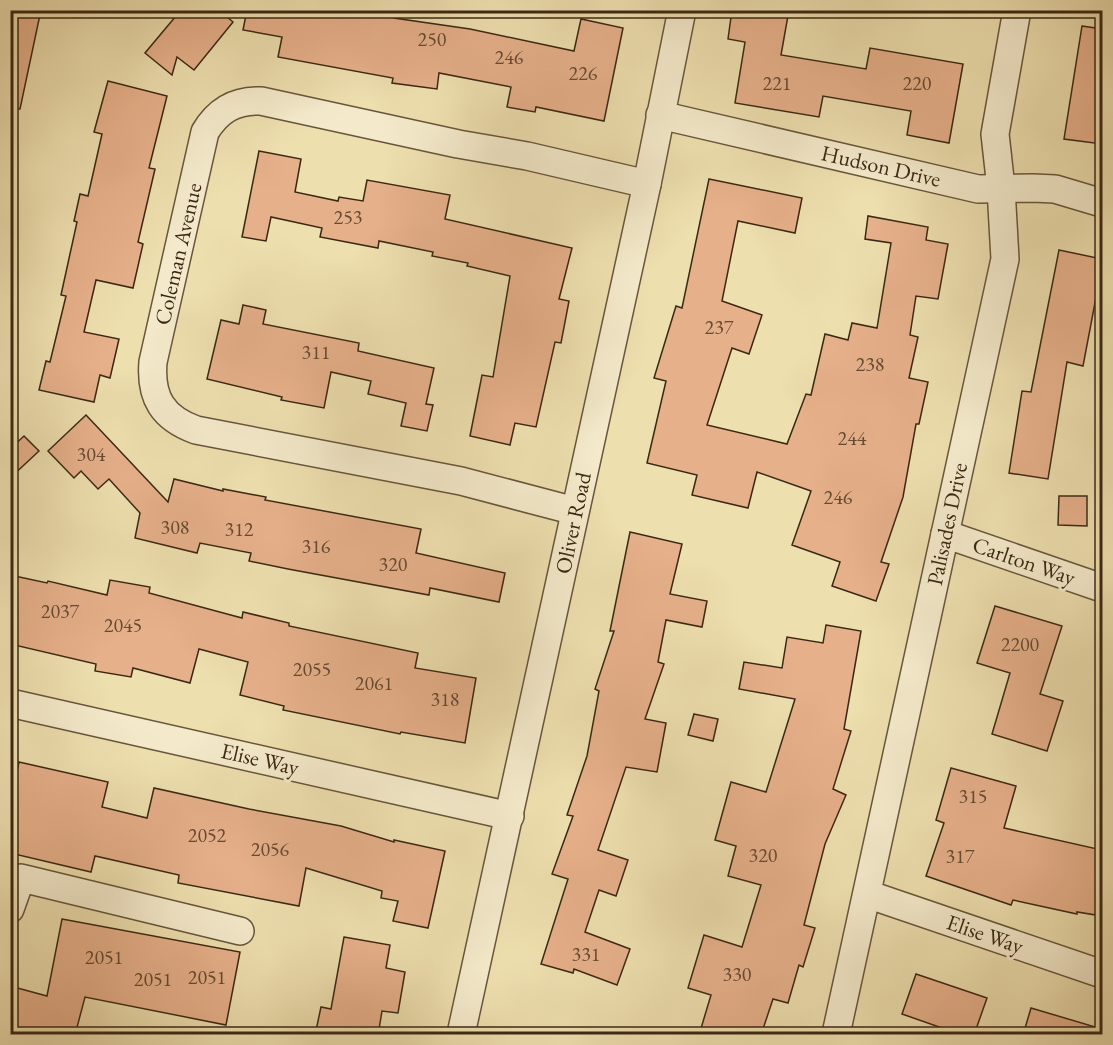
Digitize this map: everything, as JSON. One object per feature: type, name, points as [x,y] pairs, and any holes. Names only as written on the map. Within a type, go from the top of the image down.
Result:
[{"type":"street","name":"Oliver Road","points":[[460,1035],[510,816],[682,10]]},
{"type":"street","name":"Palisades Drive","points":[[836,1035],[1005,259],[996,126],[1017,10]]},
{"type":"street","name":"Coleman Avenue","points":[[575,511],[461,481],[196,430],[171,417],[161,405],[152,378],[153,362],[205,132],[212,120],[235,104],[248,100],[261,100],[458,144],[571,165],[646,184]]},
{"type":"street","name":"Hudson Drive","points":[[660,116],[978,189],[1054,189],[1102,203]]},
{"type":"street","name":"Carlton Way","points":[[945,534],[1102,588]]},
{"type":"street","name":"Elise Way","points":[[10,703],[510,816]]},
{"type":"street","points":[[10,909],[21,878],[240,931]]},
{"type":"street","name":"Elise Way","points":[[867,894],[1102,974]]},
{"type":"building","points":[[13,10],[41,10],[20,109],[10,108],[10,25]]},
{"type":"building","points":[[181,10],[219,10],[233,22],[194,70],[177,57],[172,75],[145,53]]},
{"type":"building","points":[[247,10],[372,10],[394,15],[394,18],[470,29],[574,51],[581,19],[623,28],[604,121],[536,107],[535,112],[507,107],[511,87],[439,73],[437,89],[392,83],[393,78],[278,57],[282,37],[243,30]]},
{"type":"building","points":[[732,10],[789,10],[781,55],[866,69],[870,48],[963,64],[949,143],[907,135],[911,111],[823,96],[819,117],[735,103],[745,42],[728,39]]},
{"type":"building","points":[[1082,26],[1102,29],[1102,144],[1064,139]]},
{"type":"building","points":[[108,81],[167,96],[149,168],[155,169],[138,242],[143,244],[133,288],[96,280],[84,332],[119,339],[110,378],[100,375],[94,402],[39,390],[46,361],[50,362],[66,296],[61,295],[77,222],[74,221],[80,194],[88,196],[102,134],[94,132]]},
{"type":"building","points":[[259,151],[301,159],[295,192],[338,201],[339,197],[363,201],[367,180],[450,195],[445,219],[572,248],[559,299],[569,301],[561,343],[555,342],[536,427],[515,423],[510,445],[470,436],[482,375],[493,377],[510,276],[467,266],[468,263],[432,256],[433,252],[379,241],[378,248],[320,237],[322,228],[271,217],[266,241],[242,237]]},
{"type":"building","points":[[709,179],[802,198],[795,233],[738,221],[722,301],[762,315],[749,354],[732,348],[707,425],[787,444],[806,394],[811,395],[825,334],[848,340],[852,323],[877,328],[891,243],[865,239],[868,216],[928,227],[926,240],[948,244],[938,299],[916,296],[910,335],[918,337],[909,378],[928,382],[919,424],[916,424],[903,497],[881,562],[889,564],[876,601],[832,586],[840,562],[792,545],[811,491],[757,472],[748,508],[692,495],[697,475],[647,463],[666,381],[654,378],[676,306],[682,308]]},
{"type":"building","points":[[1059,250],[1102,259],[1102,266],[1083,366],[1067,362],[1048,479],[1009,473],[1022,391],[1031,392]]},
{"type":"building","points":[[243,305],[266,310],[263,324],[359,343],[358,351],[434,368],[426,404],[433,405],[427,431],[401,426],[406,403],[368,394],[371,381],[331,372],[324,408],[281,400],[282,397],[207,379],[221,320],[239,324]]},
{"type":"building","points":[[86,415],[168,502],[174,479],[223,491],[223,489],[266,497],[265,500],[421,529],[416,553],[505,573],[499,602],[430,588],[429,595],[288,569],[249,561],[251,553],[200,543],[197,553],[135,538],[140,513],[109,479],[98,489],[81,471],[74,478],[48,451]]},
{"type":"building","points":[[24,436],[39,451],[10,478],[10,449]]},
{"type":"building","points":[[1059,496],[1087,496],[1087,526],[1058,525]]},
{"type":"building","points":[[630,532],[682,544],[670,594],[707,601],[702,627],[666,620],[658,662],[664,664],[645,719],[666,723],[657,772],[626,767],[598,850],[628,860],[616,896],[599,890],[585,932],[630,949],[617,985],[574,969],[573,973],[541,964],[568,879],[552,874],[573,816],[567,815],[587,756],[599,691],[595,689],[614,631],[610,631]]},
{"type":"building","points":[[10,575],[107,595],[110,580],[150,587],[149,593],[242,618],[243,612],[289,623],[289,626],[418,653],[415,668],[476,678],[465,743],[401,732],[400,734],[283,710],[284,706],[240,695],[248,662],[199,649],[190,683],[133,668],[131,677],[95,671],[96,664],[10,644]]},
{"type":"building","points":[[995,606],[1062,626],[1040,694],[1063,701],[1047,751],[992,734],[1010,673],[977,663]]},
{"type":"building","points":[[826,625],[861,631],[844,729],[851,731],[833,789],[846,795],[825,844],[804,925],[815,928],[803,967],[799,965],[788,1003],[773,999],[761,1035],[699,1035],[711,995],[688,988],[704,935],[742,947],[761,885],[728,876],[736,846],[715,840],[731,782],[766,792],[795,699],[739,689],[744,662],[782,668],[787,637],[823,643]]},
{"type":"building","points":[[694,714],[718,719],[713,741],[688,735]]},
{"type":"building","points":[[19,762],[108,782],[102,807],[147,818],[154,788],[341,826],[394,842],[394,840],[445,851],[428,928],[393,921],[398,901],[381,898],[382,891],[306,868],[299,906],[178,883],[179,875],[95,856],[91,872],[10,853],[10,831],[15,810],[10,809],[10,802]]},
{"type":"building","points":[[951,768],[1016,786],[1004,828],[1102,850],[1102,916],[1077,912],[1077,914],[1013,900],[1011,905],[926,876],[944,823],[936,820]]},
{"type":"building","points":[[62,919],[240,952],[226,1025],[85,997],[75,1035],[10,1035],[10,986],[47,996]]},
{"type":"building","points":[[344,937],[390,945],[386,968],[405,972],[398,1013],[382,1011],[378,1035],[315,1035],[321,1007],[331,1009]]},
{"type":"building","points":[[916,974],[987,998],[974,1035],[962,1035],[902,1014]]},
{"type":"building","points":[[1031,1008],[1102,1029],[1102,1035],[1023,1035]]}]
